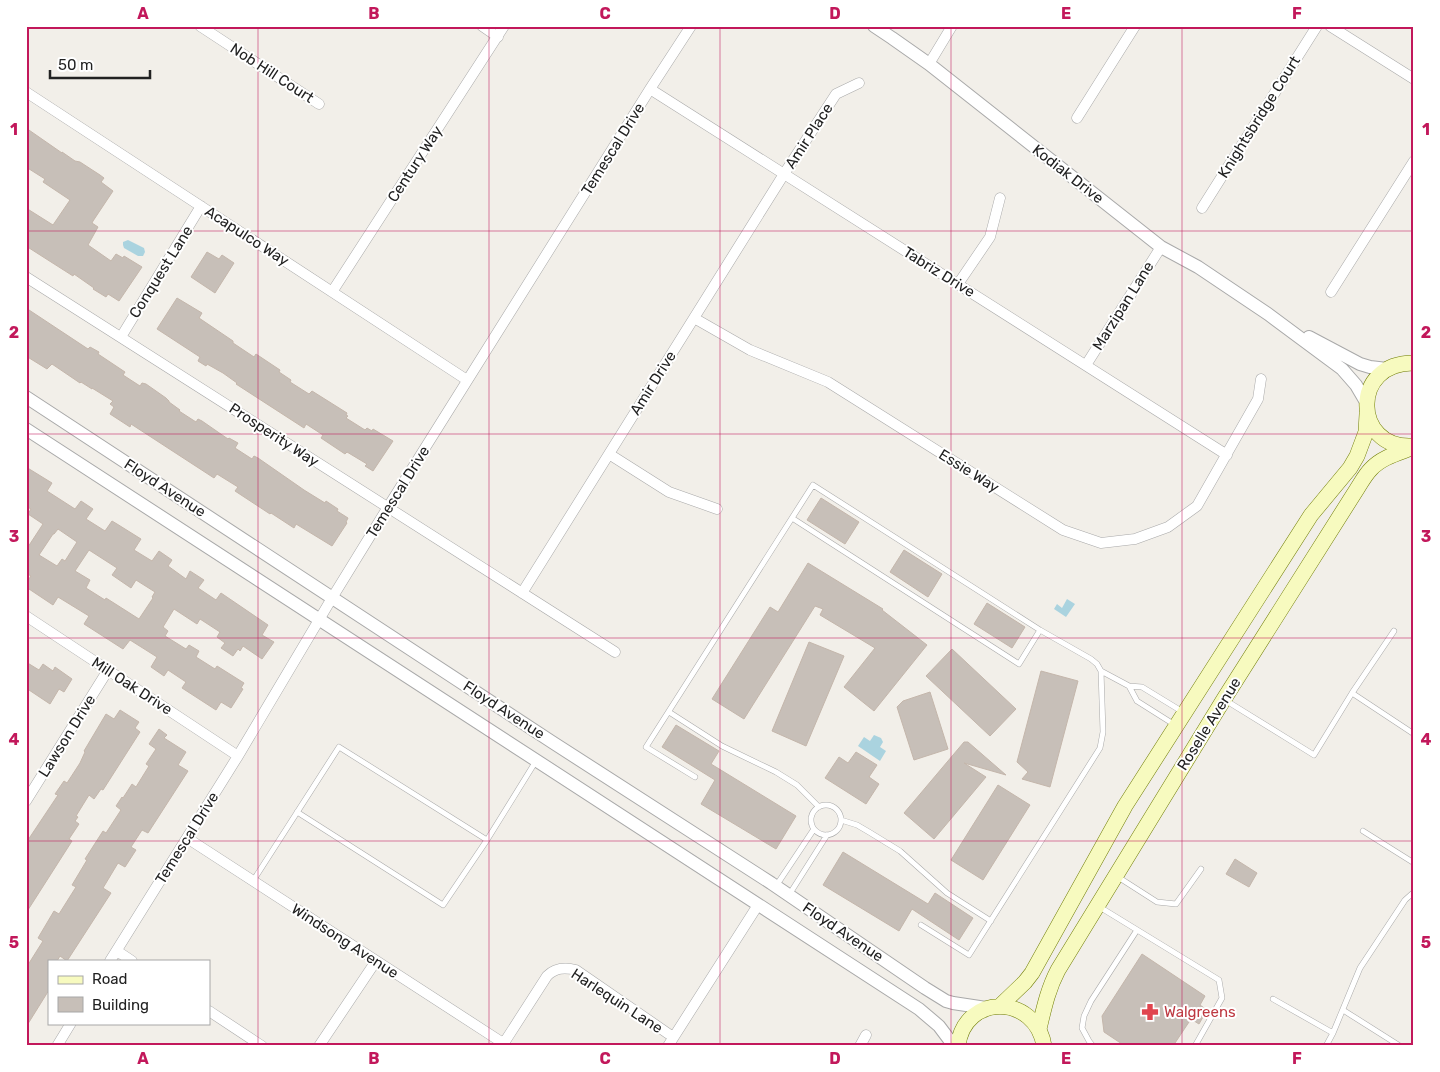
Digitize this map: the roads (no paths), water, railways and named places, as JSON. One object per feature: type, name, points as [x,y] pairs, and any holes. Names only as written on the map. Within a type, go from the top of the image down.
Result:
[{"type":"main road","points":[[1400,365],[1414,356]]},
{"type":"main road","name":"Roselle Avenue","points":[[958,1046],[961,1033],[968,1021],[980,1011],[993,1007],[1025,982],[1032,973],[1125,806],[1184,712],[1311,515],[1354,462],[1366,432],[1369,391],[1374,381],[1400,365]]},
{"type":"main road","points":[[1367,408],[1374,428],[1385,439],[1393,444],[1414,447]]},
{"type":"main road","name":"Roselle Avenue","points":[[1039,1029],[1053,978],[1224,699],[1367,474],[1385,458],[1414,447]]},
{"type":"main road","points":[[993,1007],[1014,1008],[1022,1012],[1035,1023],[1044,1045]]},
{"type":"street","name":"Nob Hill Court","points":[[200,26],[319,104]]},
{"type":"street","points":[[482,26],[498,36]]},
{"type":"street","name":"Century Way","points":[[332,292],[504,26]]},
{"type":"street","name":"Temescal Drive","points":[[111,960],[238,756],[388,507],[691,26]]},
{"type":"street","name":"Kodiak Drive","points":[[874,26],[928,64],[1161,247],[1198,266],[1268,314],[1348,375],[1356,385],[1367,408]]},
{"type":"street","points":[[928,64],[952,26]]},
{"type":"street","points":[[1076,118],[1135,26]]},
{"type":"street","name":"Knightsbridge Court","points":[[1202,208],[1317,26]]},
{"type":"street","points":[[1330,26],[1414,79]]},
{"type":"street","name":"Amir Place","points":[[784,174],[836,94],[859,83]]},
{"type":"street","name":"Tabriz Drive","points":[[650,89],[1227,455]]},
{"type":"street","name":"Acapulco Way","points":[[26,92],[468,380]]},
{"type":"street","points":[[1331,292],[1414,161]]},
{"type":"street","name":"Amir Drive","points":[[522,593],[784,174]]},
{"type":"street","points":[[958,284],[990,237],[1000,198]]},
{"type":"street","name":"Conquest Lane","points":[[121,337],[201,206]]},
{"type":"street","name":"Marzipan Lane","points":[[1086,365],[1161,247]]},
{"type":"street","name":"Prosperity Way","points":[[26,276],[615,652]]},
{"type":"street","name":"Kodiak Drive","points":[[1268,314],[1360,364],[1370,367],[1400,365]]},
{"type":"street","name":"Essie Way","points":[[694,318],[750,350],[828,382],[1063,530],[1102,543],[1135,540],[1168,527],[1197,506],[1258,399],[1261,379]]},
{"type":"street","name":"Floyd Avenue","points":[[26,397],[776,886],[925,988],[946,1001],[961,1005],[993,1007]]},
{"type":"street","name":"Floyd Avenue","points":[[26,429],[919,1010],[939,1026],[954,1046]]},
{"type":"street","points":[[609,454],[669,492],[718,509]]},
{"type":"street","name":"Mill Oak Drive","points":[[26,616],[238,756]]},
{"type":"street","name":"Lawson Drive","points":[[26,801],[108,670]]},
{"type":"street","name":"Windsong Avenue","points":[[187,838],[502,1044]]},
{"type":"street","points":[[671,1042],[758,905]]},
{"type":"street","points":[[117,950],[131,960]]},
{"type":"street","points":[[319,1046],[376,961]]},
{"type":"street","name":"Harlequin Lane","points":[[502,1044],[547,976],[560,968],[576,970],[671,1042]]},
{"type":"street","points":[[210,1012],[262,1046]]},
{"type":"street","points":[[57,1046],[70,1024]]},
{"type":"street","points":[[860,1046],[866,1035]]},
{"type":"lane","points":[[695,777],[646,747],[813,485],[1040,630],[1091,659],[1101,671],[1103,732],[1100,748],[991,921],[969,955],[921,925]]},
{"type":"lane","points":[[792,518],[1019,664],[1040,630]]},
{"type":"lane","points":[[1224,699],[1314,754],[1394,631]]},
{"type":"lane","points":[[1101,671],[1129,686],[1142,687],[1184,712]]},
{"type":"lane","points":[[1129,686],[1137,701],[1176,726]]},
{"type":"lane","points":[[1352,693],[1414,734]]},
{"type":"lane","points":[[669,712],[722,746],[761,763],[797,785],[819,807]]},
{"type":"lane","points":[[253,881],[339,747],[487,840]]},
{"type":"lane","points":[[297,812],[443,905],[487,840],[536,761]]},
{"type":"lane","points":[[789,895],[826,836],[832,834],[840,825],[839,814],[835,809],[825,805],[814,810],[810,821],[814,829],[826,836]]},
{"type":"lane","points":[[841,820],[863,828],[900,851],[947,893],[991,921]]},
{"type":"lane","points":[[776,886],[814,829]]},
{"type":"lane","points":[[1363,831],[1414,863]]},
{"type":"lane","points":[[1116,876],[1157,902],[1176,904],[1201,869]]},
{"type":"lane","points":[[1326,1046],[1334,1033],[1360,968],[1405,900],[1414,892]]},
{"type":"lane","points":[[1097,905],[1219,980],[1222,998],[1195,1046]]},
{"type":"lane","points":[[1093,1046],[1088,1041],[1082,1028],[1084,1016],[1137,930]]},
{"type":"lane","points":[[1273,999],[1334,1033]]},
{"type":"lane","points":[[1343,1010],[1400,1046]]},
{"type":"water","points":[[128,240],[144,248],[143,256],[138,256],[124,248],[123,242]]},
{"type":"water","points":[[1067,599],[1075,604],[1066,617],[1054,609],[1057,604],[1062,608]]},
{"type":"water","points":[[874,735],[881,738],[883,742],[880,747],[886,751],[880,761],[858,746],[864,737],[870,741]]},
{"type":"place","name":"Walgreens","points":[[1150,1012]]}]
